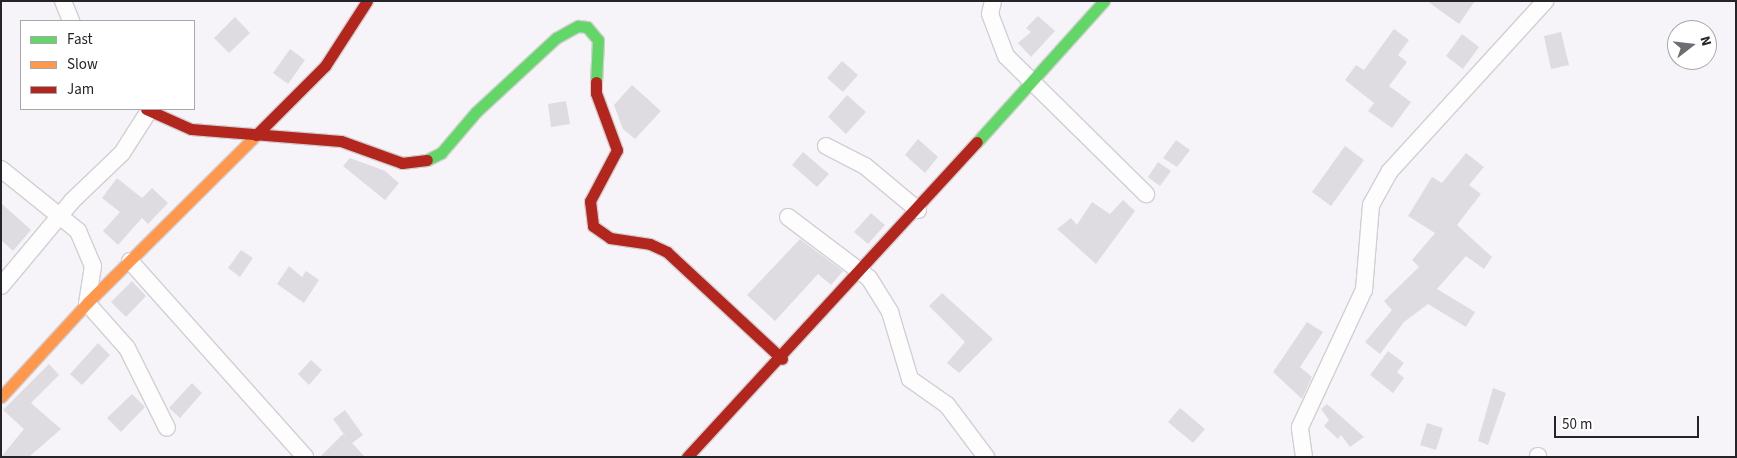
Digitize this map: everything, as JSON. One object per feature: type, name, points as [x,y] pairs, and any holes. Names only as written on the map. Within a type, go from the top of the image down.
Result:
[{"type":"street","points":[[63,1],[71,20]]},
{"type":"street","points":[[1,397],[87,303],[258,136],[325,66],[367,1]]},
{"type":"street","points":[[993,1],[990,14],[998,43],[1033,82],[1146,194]]},
{"type":"street","points":[[687,457],[782,359],[1104,1]]},
{"type":"street","points":[[1304,457],[1300,427],[1364,290],[1371,205],[1390,171],[1545,1]]},
{"type":"street","points":[[1,286],[60,216],[122,153],[147,110],[191,129],[258,136],[341,141],[402,163],[429,161],[556,38],[574,28],[587,27],[598,40],[596,93],[617,150],[590,201],[593,226],[610,238],[650,244],[667,252],[782,359]]},
{"type":"street","points":[[826,146],[865,166],[918,210]]},
{"type":"street","points":[[1,169],[78,231],[89,250],[93,266],[87,303]]},
{"type":"street","points":[[788,218],[862,271],[890,312],[910,378],[947,405],[986,457]]},
{"type":"street","points":[[130,261],[305,457]]},
{"type":"street","points":[[87,303],[127,348],[167,428]]},
{"type":"building","points":[[1427,1],[1475,1],[1459,24]]},
{"type":"building","points":[[1038,16],[1055,31],[1031,57],[1018,43],[1031,32],[1026,28]]},
{"type":"building","points":[[235,17],[250,33],[229,53],[214,38]]},
{"type":"building","points":[[1394,29],[1409,40],[1398,55],[1407,62],[1389,86],[1411,102],[1392,128],[1368,111],[1374,103],[1345,80],[1356,65],[1364,70]]},
{"type":"building","points":[[1561,32],[1569,65],[1551,69],[1544,36]]},
{"type":"building","points":[[1462,34],[1479,47],[1463,69],[1446,56]]},
{"type":"building","points":[[290,49],[305,60],[288,84],[273,73]]},
{"type":"building","points":[[842,61],[858,75],[843,92],[827,78]]},
{"type":"building","points":[[632,85],[661,111],[635,139],[623,129],[614,105]]},
{"type":"building","points":[[847,95],[866,112],[846,134],[828,117]]},
{"type":"building","points":[[566,101],[570,124],[551,127],[548,104]]},
{"type":"building","points":[[918,139],[938,157],[925,173],[905,155]]},
{"type":"building","points":[[1176,140],[1190,150],[1177,167],[1163,158]]},
{"type":"building","points":[[1345,146],[1364,160],[1331,206],[1312,192]]},
{"type":"building","points":[[803,152],[829,174],[817,187],[792,165]]},
{"type":"building","points":[[1466,153],[1484,167],[1469,185],[1481,194],[1457,225],[1492,257],[1484,269],[1466,256],[1437,289],[1475,312],[1466,327],[1428,304],[1404,322],[1380,354],[1365,342],[1392,310],[1384,301],[1419,267],[1412,260],[1435,233],[1408,216],[1432,177],[1442,183]]},
{"type":"building","points":[[350,158],[385,171],[399,183],[385,200],[343,166]]},
{"type":"building","points":[[1158,162],[1171,171],[1160,186],[1148,177]]},
{"type":"building","points":[[117,178],[142,198],[152,188],[168,203],[148,224],[142,218],[118,245],[103,231],[120,212],[102,198]]},
{"type":"building","points":[[1123,200],[1135,211],[1096,264],[1057,229],[1071,218],[1077,225],[1092,202],[1110,214]]},
{"type":"building","points":[[1,203],[31,230],[13,251],[1,240]]},
{"type":"building","points":[[871,213],[885,225],[868,244],[854,232]]},
{"type":"building","points":[[800,239],[843,271],[831,285],[818,274],[775,321],[747,295]]},
{"type":"building","points":[[241,250],[253,258],[240,277],[228,268]]},
{"type":"building","points":[[289,266],[302,277],[306,271],[319,280],[304,303],[277,284]]},
{"type":"building","points":[[132,281],[146,296],[126,317],[111,302]]},
{"type":"building","points":[[942,293],[993,339],[959,373],[947,363],[965,342],[929,306]]},
{"type":"building","points":[[1307,322],[1323,332],[1300,367],[1312,377],[1302,399],[1273,372]]},
{"type":"building","points":[[98,343],[110,355],[82,385],[70,374]]},
{"type":"building","points":[[1388,351],[1404,363],[1397,372],[1404,378],[1393,393],[1370,375]]},
{"type":"building","points":[[311,360],[322,370],[309,385],[298,374]]},
{"type":"building","points":[[49,364],[59,375],[31,403],[61,429],[29,457],[1,457],[24,429],[3,410]]},
{"type":"building","points":[[192,383],[202,393],[180,418],[169,408]]},
{"type":"building","points":[[1493,388],[1506,393],[1488,445],[1478,441]]},
{"type":"building","points":[[132,394],[145,407],[121,432],[107,418]]},
{"type":"building","points":[[1327,404],[1364,437],[1350,447],[1341,435],[1338,439],[1324,426],[1329,420],[1321,409]]},
{"type":"building","points":[[1180,408],[1205,429],[1193,443],[1168,422]]},
{"type":"building","points":[[345,410],[363,435],[352,443],[365,457],[320,457],[343,434],[346,437],[333,419]]},
{"type":"building","points":[[1427,423],[1443,428],[1436,450],[1420,445]]},
{"type":"traffic: fast","points":[[977,142],[1104,1]]},
{"type":"traffic: fast","points":[[427,160],[441,153],[476,112],[556,38],[578,26],[587,27],[598,40],[596,82]]},
{"type":"traffic: slow","points":[[1,397],[87,303],[256,135]]},
{"type":"traffic: jam","points":[[256,135],[325,66],[367,1]]},
{"type":"traffic: jam","points":[[596,82],[596,93],[617,150],[590,201],[593,226],[610,238],[650,244],[667,252],[782,359]]},
{"type":"traffic: jam","points":[[148,110],[191,129],[341,141],[402,163],[427,160]]},
{"type":"traffic: jam","points":[[687,457],[977,142]]}]
